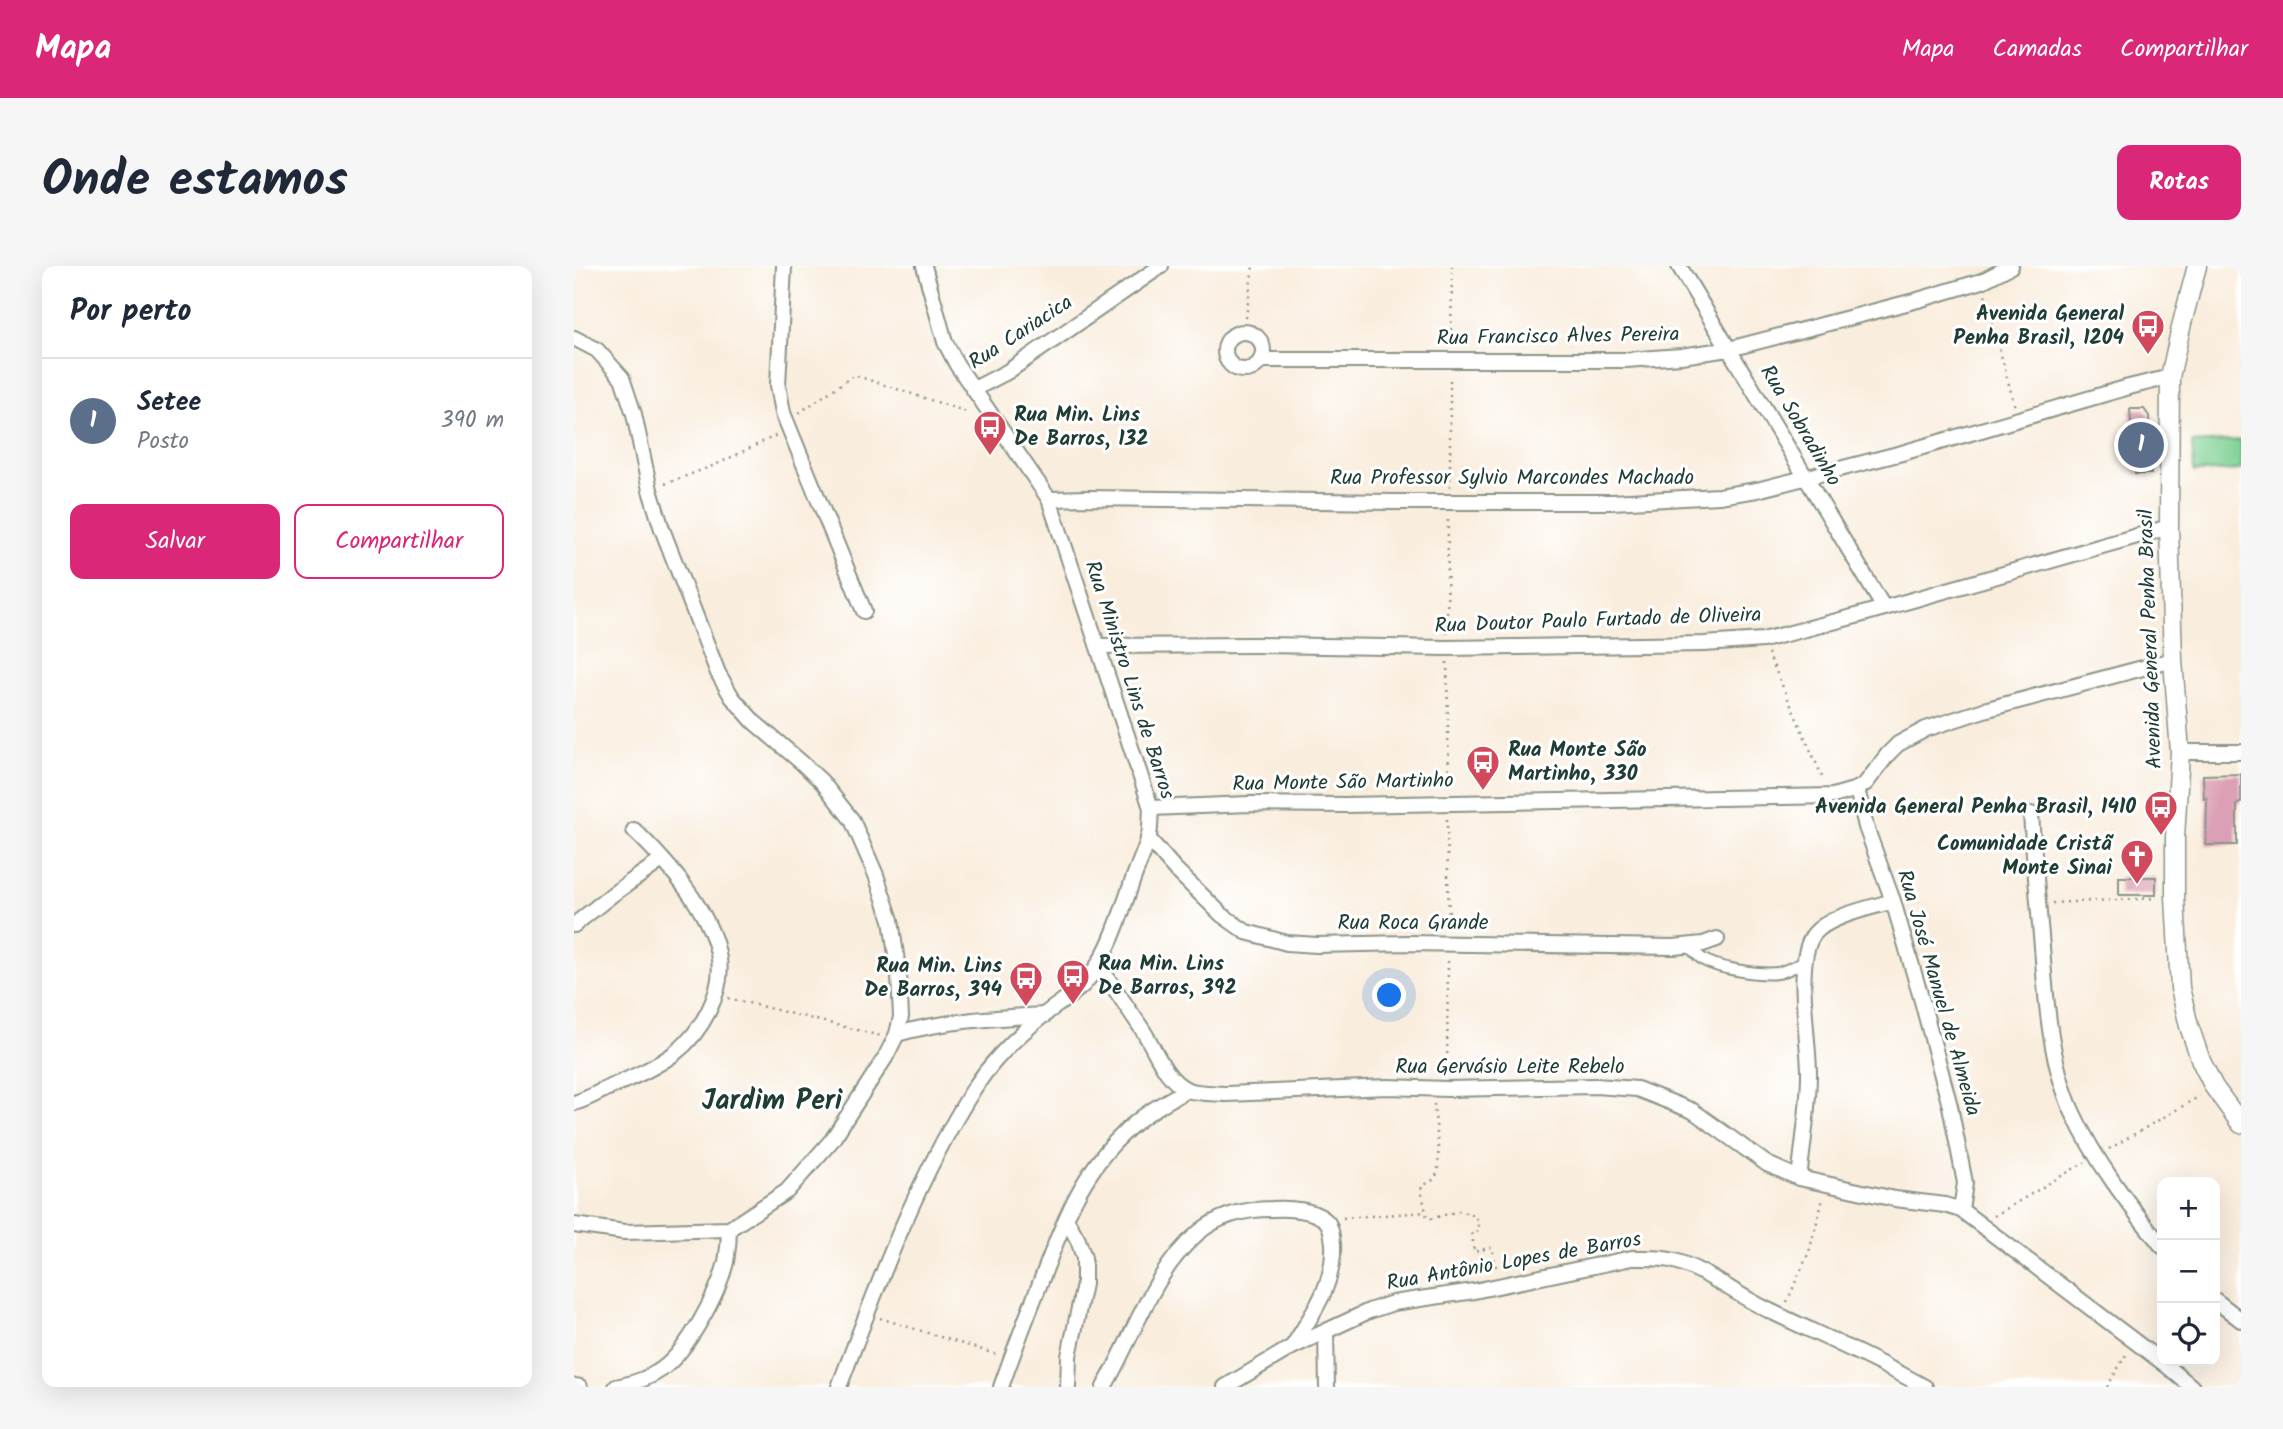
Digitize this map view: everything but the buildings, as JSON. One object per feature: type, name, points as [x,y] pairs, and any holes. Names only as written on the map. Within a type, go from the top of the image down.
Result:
[{"type":"street","points":[[784,266],[778,386],[786,425],[864,611]]},
{"type":"street","name":"Rua Ministro Lins de Barros","points":[[839,1387],[916,1197],[939,1149],[999,1055],[1075,991],[1098,965],[1116,927],[1149,838],[1151,808],[1049,499],[957,365],[945,342],[924,266]]},
{"type":"street","name":"Rua Cariacica","points":[[974,388],[1007,372],[1161,266]]},
{"type":"street","name":"Rua Sobradinho","points":[[1679,266],[1884,608]]},
{"type":"street","name":"Rua Francisco Alves Pereira","points":[[1244,332],[1231,337],[1227,343],[1226,358],[1230,364],[1242,370],[1256,366],[1261,360],[1626,360],[1681,356],[1729,349],[1918,300],[1982,281],[2011,266]]},
{"type":"street","name":"Avenida General Penha Brasil","points":[[2197,266],[2170,377],[2169,527],[2173,660],[2180,752],[2175,897],[2180,988],[2189,1026],[2201,1061],[2214,1087],[2241,1124]]},
{"type":"street","points":[[1244,332],[1261,342],[1261,360]]},
{"type":"street","points":[[574,338],[597,350],[622,378],[634,414],[650,490],[662,529],[718,673],[732,697],[754,722],[822,782],[852,820],[885,898],[891,920],[901,1017],[897,1034],[885,1058],[832,1140],[787,1191],[729,1229],[625,1232],[574,1225]]},
{"type":"street","name":"Rua Professor Sylvio Marcondes Machado","points":[[1049,499],[1612,502],[1719,496],[1807,478],[2170,377]]},
{"type":"street","name":"Rua Doutor Paulo Furtado de Oliveira","points":[[1098,646],[1447,648],[1692,644],[1763,640],[2169,527]]},
{"type":"street","points":[[1857,789],[1866,783],[1898,744],[1926,729],[1976,712],[2173,660]]},
{"type":"street","points":[[2180,752],[2241,752]]},
{"type":"street","name":"Rua Monte São Martinho","points":[[1151,808],[1249,804],[1833,796],[1857,789]]},
{"type":"street","name":"Rua José Manuel de Almeida","points":[[1857,789],[1867,827],[1893,901],[1950,1106],[1965,1183],[1961,1210]]},
{"type":"street","points":[[2031,814],[2046,1007],[2060,1071],[2073,1112],[2097,1156],[2158,1240]]},
{"type":"street","points":[[574,1103],[632,1078],[676,1052],[708,1012],[720,975],[719,959],[711,931],[696,904],[662,860],[634,830]]},
{"type":"street","name":"Rua Roca Grande","points":[[1149,838],[1174,867],[1228,920],[1246,932],[1287,943],[1689,946],[1717,939]]},
{"type":"street","points":[[574,925],[662,860]]},
{"type":"street","points":[[1799,1178],[1809,1076],[1805,963],[1807,946],[1825,923],[1893,901]]},
{"type":"street","points":[[1689,946],[1702,960],[1750,973],[1782,972],[1805,963]]},
{"type":"street","points":[[1002,1387],[1066,1219],[1088,1174],[1120,1136],[1159,1106],[1187,1090],[1163,1065],[1145,1033],[1098,965]]},
{"type":"street","points":[[897,1034],[930,1024],[1045,1014]]},
{"type":"street","name":"Rua Gervásio Leite Rebelo","points":[[1187,1090],[1227,1094],[1387,1087],[1596,1086],[1637,1089],[1693,1111],[1767,1164],[1799,1178],[1961,1210],[2192,1387]]},
{"type":"street","points":[[1104,1387],[1155,1288],[1184,1245],[1215,1221],[1238,1212],[1283,1208],[1314,1214],[1328,1223],[1332,1235],[1333,1265],[1321,1300],[1293,1347]]},
{"type":"street","points":[[1066,1219],[1078,1240],[1083,1258],[1084,1284],[1069,1356],[1068,1387]]},
{"type":"street","points":[[616,1387],[639,1381],[662,1369],[684,1346],[696,1329],[725,1265],[729,1229]]},
{"type":"street","name":"Rua Antônio Lopes de Barros","points":[[1224,1387],[1293,1347],[1369,1311],[1393,1303],[1499,1286],[1632,1258],[1654,1258],[1674,1261],[1711,1278],[1751,1302],[1925,1387]]},
{"type":"street","points":[[2219,1303],[2241,1320]]},
{"type":"street","points":[[1326,1332],[1327,1387]]},
{"type":"street","points":[[574,1386],[580,1387]]},
{"type":"path","points":[[1244,332],[1253,266]]},
{"type":"path","points":[[1450,803],[1447,648],[1452,266]]},
{"type":"path","points":[[1982,281],[2018,420]]},
{"type":"path","points":[[650,490],[715,466],[776,436],[792,418],[854,375],[997,421]]},
{"type":"path","points":[[1763,640],[1828,790],[1833,796]]},
{"type":"path","points":[[2038,904],[2175,897]]},
{"type":"path","points":[[715,995],[892,1039],[897,1034]]},
{"type":"path","points":[[1433,1088],[1438,1167],[1433,1180],[1422,1186],[1426,1212],[1430,1219],[1459,1211],[1476,1216],[1479,1231],[1472,1233],[1474,1252],[1492,1247],[1499,1286]]},
{"type":"path","points":[[1777,1315],[1784,1310],[1809,1252],[1826,1185]]},
{"type":"path","points":[[1322,1218],[1426,1212]]},
{"type":"path","points":[[867,1314],[1011,1358]]},
{"type":"path","points":[[2107,1387],[2134,1341]]},
{"type":"green space","points":[[2241,440],[2241,470],[2194,472],[2192,443]]},
{"type":"place","name":"Avenida General Penha Brasil, 1204","points":[[2148,356]]},
{"type":"place","name":"Setee","points":[[2141,445]]},
{"type":"place","name":"Rua Min. Lins De Barros, 132","points":[[990,457]]},
{"type":"place","name":"Rua Monte São Martinho, 330","points":[[1483,792]]},
{"type":"place","name":"Avenida General Penha Brasil, 1410","points":[[2161,837]]},
{"type":"place","name":"Comunidade Cristã Monte Sinai","points":[[2137,886]]},
{"type":"place","name":"Rua Min. Lins De Barros, 392","points":[[1073,1006]]},
{"type":"place","name":"Rua Min. Lins De Barros, 394","points":[[1026,1008]]},
{"type":"district","name":"Jardim Peri","points":[[772,1101]]}]
